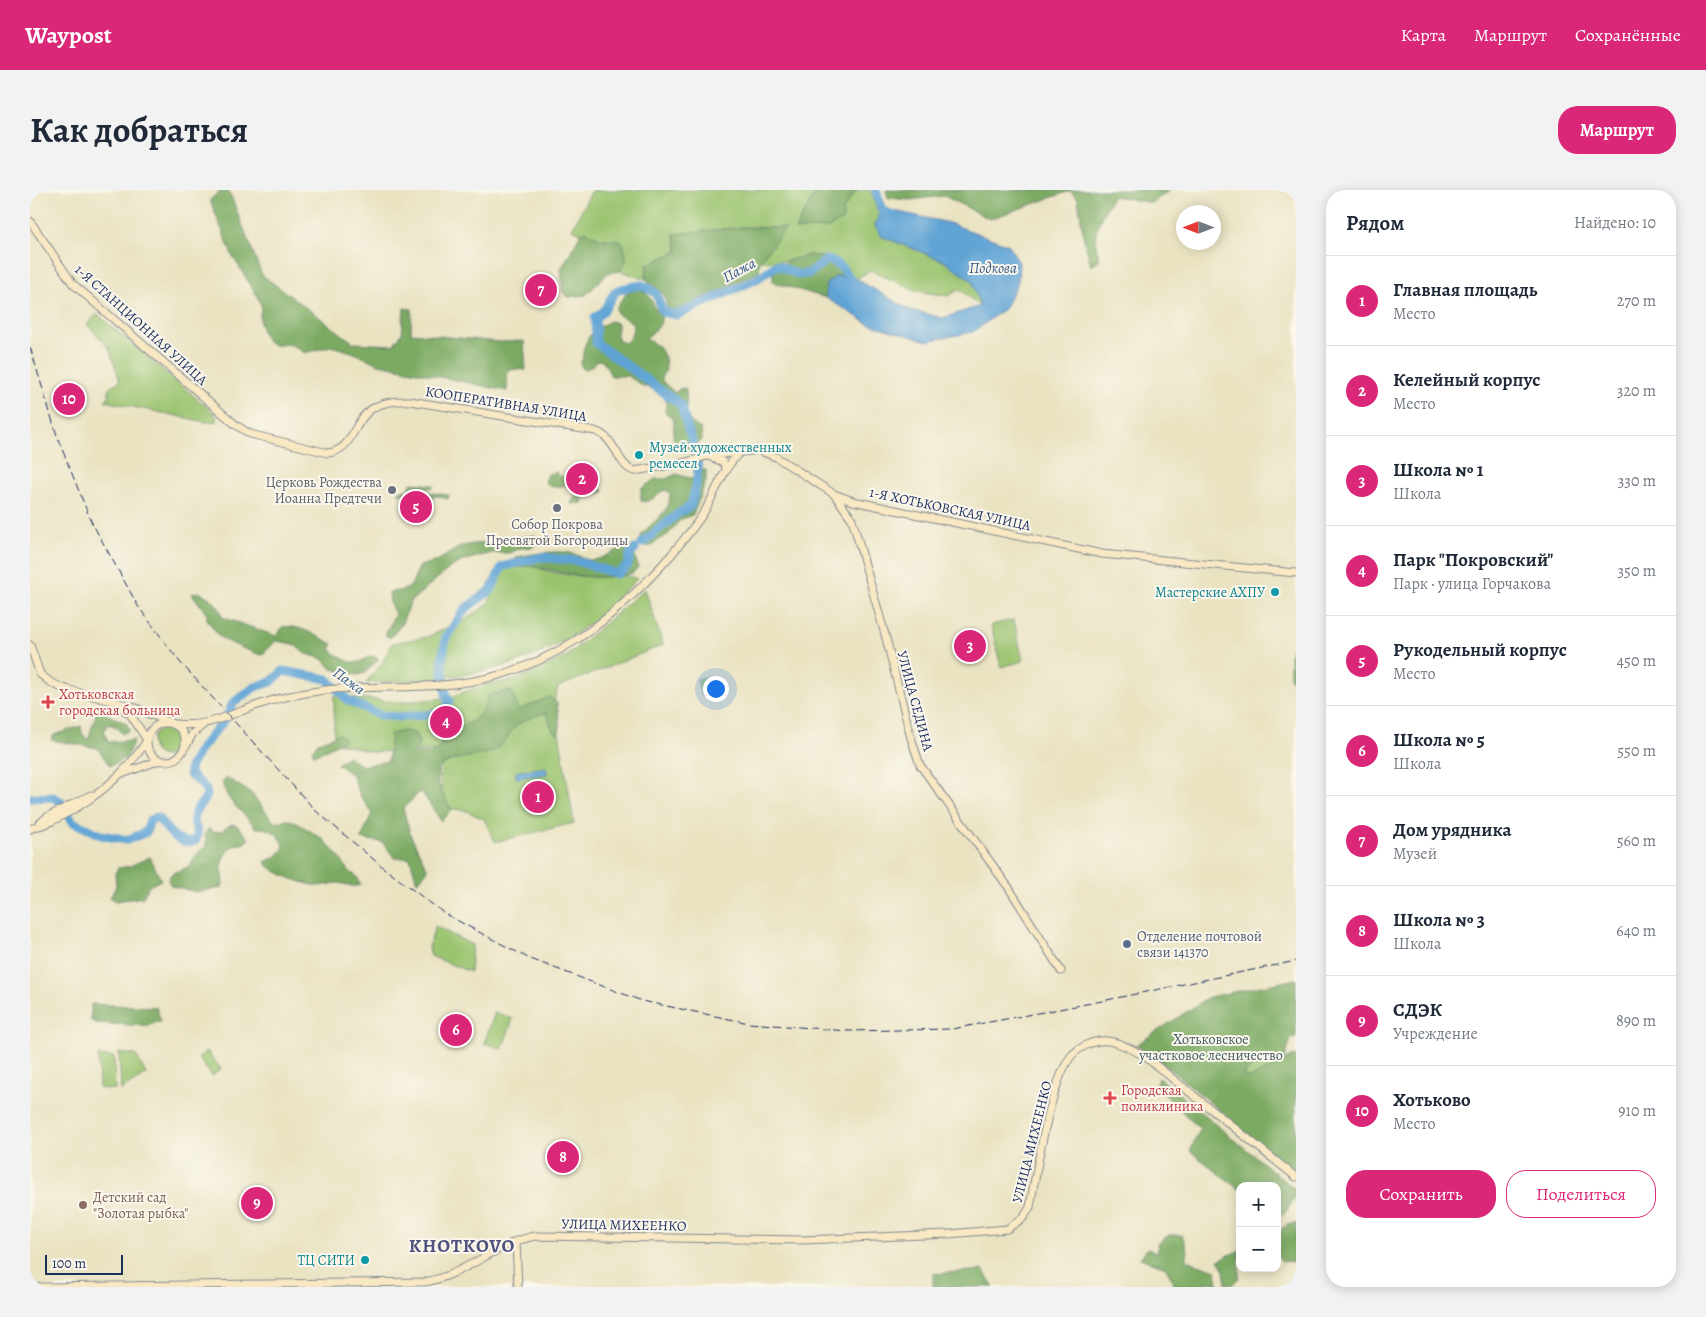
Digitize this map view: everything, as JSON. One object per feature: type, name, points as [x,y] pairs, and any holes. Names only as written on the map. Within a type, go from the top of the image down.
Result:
[{"type":"main road","name":"1-Я СТАНЦИОННАЯ УЛИЦА","points":[[30,221],[73,284],[236,425],[250,434],[328,453]]},
{"type":"main road","name":"КООПЕРАТИВНАЯ УЛИЦА","points":[[328,453],[338,450],[348,441],[361,418],[371,408],[399,400],[595,431],[607,437],[626,468],[631,471],[685,463],[707,456],[742,451]]},
{"type":"main road","name":"1-Я ХОТЬКОВСКАЯ УЛИЦА","points":[[742,451],[755,449],[768,452],[834,494],[872,505],[1092,552],[1164,561],[1296,573]]},
{"type":"main road","points":[[118,776],[160,760],[172,760],[178,757],[193,733],[202,725],[290,696],[354,688],[454,684],[516,671],[549,657],[580,639],[640,587],[673,553],[705,511],[727,470],[742,451]]},
{"type":"main road","points":[[707,456],[723,462],[727,470]]},
{"type":"main road","name":"УЛИЦА СЕДИНА","points":[[834,494],[852,519],[886,638],[910,738],[920,765],[1009,888],[1062,971]]},
{"type":"main road","points":[[30,645],[40,674],[50,682],[131,706],[173,723],[184,734],[185,747]]},
{"type":"main road","points":[[113,702],[130,714],[147,740],[150,752],[160,760]]},
{"type":"main road","points":[[32,828],[83,801],[118,776],[137,756],[155,726],[173,723],[202,725]]},
{"type":"main road","name":"УЛИЦА МИХЕЕНКО","points":[[39,1287],[415,1283],[436,1280],[458,1273],[516,1241],[535,1236],[849,1239],[1007,1229],[1016,1225],[1024,1218],[1030,1207],[1047,1121],[1060,1078],[1072,1054],[1089,1044],[1109,1041],[1143,1055],[1296,1177]]},
{"type":"main road","points":[[516,1241],[518,1287]]},
{"type":"green space","points":[[592,190],[817,190],[795,229],[828,228],[855,191],[871,190],[879,216],[875,225],[881,236],[944,261],[973,281],[980,306],[959,289],[949,296],[916,291],[870,270],[857,279],[834,258],[809,255],[787,261],[759,261],[785,228],[743,227],[674,234],[678,251],[647,265],[646,279],[620,271],[625,261],[623,243],[602,239],[586,232],[581,233],[572,229]]},
{"type":"green space","points":[[817,190],[858,190],[855,191],[843,210],[843,220],[828,228],[795,230]]},
{"type":"green space","points":[[886,190],[1170,190],[1152,203],[1113,196],[1101,219],[1096,234],[1097,250],[1100,259],[1091,266],[1084,240],[1078,199],[1070,191],[990,219],[944,196],[909,200],[888,198]]},
{"type":"green space","points":[[220,191],[229,191],[262,275],[354,343],[393,345],[402,333],[404,308],[412,309],[411,333],[499,342],[524,341],[526,370],[508,369],[507,391],[379,364],[352,352],[331,346],[305,353],[295,346],[270,343],[263,335],[261,329],[262,307],[232,255],[210,200]]},
{"type":"green space","points":[[743,227],[786,228],[760,261],[759,272],[679,309],[668,310],[664,295],[646,279],[647,265],[678,251],[674,234]]},
{"type":"green space","points":[[586,232],[602,239],[618,240],[623,243],[627,260],[620,271],[608,273],[586,295],[568,297],[563,292],[561,269],[581,233]]},
{"type":"green space","points":[[809,255],[834,258],[853,277],[836,276],[826,284],[826,298],[773,282],[773,272],[787,261]]},
{"type":"green space","points":[[636,289],[645,292],[661,315],[661,323],[646,338],[660,348],[665,358],[666,371],[662,375],[662,381],[675,393],[679,389],[685,388],[687,415],[693,424],[701,429],[702,440],[690,452],[684,452],[673,438],[674,420],[665,412],[666,401],[659,391],[643,386],[628,376],[611,376],[603,361],[598,360],[589,368],[583,369],[580,364],[588,338],[594,331],[611,321],[617,323],[619,341],[625,343],[629,339],[633,331],[632,322],[617,314],[616,308],[626,294]]},
{"type":"green space","points":[[97,314],[214,413],[218,421],[206,422],[105,401],[109,396],[109,387],[120,381],[109,348],[87,324]]},
{"type":"green space","points":[[702,470],[706,470],[706,481],[693,515],[678,522],[668,534],[651,546],[645,546],[641,536],[663,513],[667,507],[670,494],[666,490],[649,501],[641,501],[641,489],[655,479],[666,479],[676,474],[693,479]]},
{"type":"green space","points":[[556,472],[560,476],[570,477],[569,484],[556,487],[547,484],[545,482],[548,474]]},
{"type":"green space","points":[[411,483],[433,485],[433,488],[427,488],[426,492],[449,495],[448,499],[439,496],[427,498],[422,493],[399,494],[399,491],[409,490]]},
{"type":"green space","points":[[603,489],[604,492],[582,499],[583,503],[571,504],[577,491]]},
{"type":"green space","points":[[535,535],[537,542],[533,547],[521,548],[510,553],[492,553],[465,560],[451,567],[411,601],[401,625],[390,638],[385,635],[395,614],[390,604],[389,592],[408,588],[413,582],[420,566],[437,561],[461,546]]},
{"type":"green space","points":[[627,546],[635,556],[638,567],[633,573],[618,576],[585,576],[537,567],[515,567],[514,562],[517,557],[554,552],[569,553],[596,560]]},
{"type":"green space","points":[[532,565],[567,575],[594,577],[624,576],[637,579],[603,612],[581,630],[556,645],[530,657],[504,666],[450,677],[366,683],[382,663],[392,643],[427,637],[466,619],[487,605],[505,569]]},
{"type":"green space","points":[[645,589],[663,645],[558,687],[554,702],[574,823],[495,842],[484,819],[464,810],[441,808],[440,750],[372,752],[334,742],[334,696],[400,702],[448,698],[486,684],[516,680],[567,656]]},
{"type":"green space","points":[[198,592],[214,602],[222,617],[276,636],[282,627],[302,629],[333,644],[330,650],[351,662],[359,662],[371,656],[379,659],[365,673],[358,675],[332,669],[323,659],[304,653],[294,644],[276,641],[262,655],[253,652],[218,635],[207,621],[207,614],[192,594]]},
{"type":"green space","points":[[1014,620],[1023,661],[1001,667],[991,625]]},
{"type":"green space","points":[[1296,638],[1296,680],[1290,679],[1290,655]]},
{"type":"green space","points":[[707,678],[711,693],[701,695],[697,680]]},
{"type":"green space","points":[[511,691],[519,710],[549,697],[557,703],[560,729],[557,734],[553,731],[546,713],[537,715],[517,725],[497,749],[457,759],[438,768],[438,785],[452,810],[441,821],[421,791],[403,809],[411,836],[428,870],[417,882],[410,858],[395,858],[382,842],[361,839],[372,813],[361,797],[352,775],[337,764],[348,756],[362,766],[388,761],[391,734],[403,731],[415,733],[419,743],[415,753],[437,752],[448,730],[474,720],[482,711],[489,695]]},
{"type":"green space","points":[[87,708],[101,708],[108,715],[126,723],[130,730],[122,734],[117,727],[108,724],[104,731],[108,742],[134,740],[126,758],[110,766],[97,748],[51,740],[54,735],[81,726],[82,733],[88,740],[96,714]]},
{"type":"green space","points":[[166,728],[176,732],[180,742],[176,752],[166,756],[156,752],[152,742],[156,732]]},
{"type":"green space","points":[[340,734],[345,740],[314,755],[312,750],[318,742]]},
{"type":"green space","points":[[227,778],[251,793],[275,823],[287,820],[294,821],[323,839],[347,869],[357,877],[361,885],[352,886],[338,883],[321,886],[312,885],[288,877],[268,866],[265,862],[277,856],[284,847],[282,842],[270,830],[256,828],[232,802],[224,790],[222,782]]},
{"type":"green space","points":[[232,824],[238,826],[249,839],[243,844],[235,845],[226,853],[222,865],[224,879],[221,888],[196,892],[171,886],[168,880],[171,874],[190,866],[196,855],[206,846],[205,833],[209,828],[214,832],[221,831]]},
{"type":"green space","points":[[150,857],[161,880],[149,886],[143,897],[116,901],[110,898],[116,886],[115,873],[118,868],[130,866]]},
{"type":"green space","points":[[435,926],[472,945],[470,972],[431,956],[429,947]]},
{"type":"green space","name":"Хотьковское участковое лесничество","points":[[1296,979],[1296,1038],[1291,1039],[1284,1061],[1296,1055],[1296,1174],[1176,1074],[1136,1045],[1209,997]],"holes":[[[1273,1063],[1272,1068],[1249,1078],[1244,1077],[1245,1072],[1254,1066]]]},
{"type":"green space","points":[[91,1004],[156,1007],[161,1021],[147,1026],[96,1023],[91,1021]]},
{"type":"green space","points":[[495,1012],[513,1019],[502,1049],[484,1043]]},
{"type":"green space","points":[[207,1051],[221,1069],[212,1076],[198,1058]]},
{"type":"green space","points":[[119,1053],[136,1055],[146,1074],[121,1090]]},
{"type":"green space","points":[[98,1056],[114,1057],[115,1090],[99,1088]]},
{"type":"green space","points":[[1274,1063],[1272,1069],[1249,1078],[1244,1077],[1245,1072],[1254,1066]]},
{"type":"green space","points":[[1159,1078],[1296,1190],[1296,1197],[1284,1214],[1281,1214],[1281,1182],[1236,1182],[1236,1187],[1190,1151],[1200,1129],[1155,1085]]},
{"type":"green space","points":[[1296,1223],[1296,1262],[1281,1260],[1281,1229],[1287,1225]]},
{"type":"green space","points":[[1169,1235],[1182,1235],[1188,1251],[1186,1260],[1216,1270],[1218,1284],[1206,1282],[1207,1287],[1175,1287],[1166,1267],[1140,1258],[1147,1249],[1158,1252],[1157,1243]]},
{"type":"green space","points":[[1236,1252],[1236,1272],[1239,1272],[1239,1278],[1232,1285],[1226,1284],[1224,1271],[1219,1260]]},
{"type":"green space","points":[[983,1270],[994,1287],[933,1287],[933,1274]]},
{"type":"water","name":"Подкова","points":[[882,210],[890,210],[949,223],[1009,245],[1019,263],[1018,282],[1004,309],[973,332],[927,341],[869,324],[826,298],[826,284],[836,276],[853,277],[910,310],[943,318],[980,306],[972,281],[944,261],[881,236],[875,225]]},
{"type":"water","points":[[546,767],[547,774],[516,778],[516,772]]},
{"type":"waterway","name":"Пажа","points":[[876,190],[882,210],[893,215]]},
{"type":"waterway","name":"Пажа","points":[[642,543],[680,512],[690,507],[695,490],[698,465],[681,405],[596,343],[595,317],[606,308],[615,292],[642,285],[656,293],[663,312],[677,315],[755,280],[777,265],[799,275],[810,273],[826,260],[839,266],[855,286]]},
{"type":"waterway","name":"Пажа","points":[[30,798],[53,797],[60,801],[73,822],[101,835],[127,840],[146,832],[150,820],[157,817],[177,839],[189,842],[195,841],[197,838],[194,822],[195,812],[207,795],[206,790],[190,775],[190,767],[201,748],[226,718],[233,703],[255,687],[271,682],[283,671],[327,679],[349,701],[380,715],[399,717],[445,713],[449,700],[446,695],[442,661],[446,637],[465,609],[491,590],[502,567],[540,557],[577,561],[617,574],[628,565],[630,554],[635,549]]},
{"type":"railway","points":[[30,347],[58,439],[91,521],[138,606],[179,661],[316,811],[385,869],[445,914],[528,958],[642,1001],[749,1023],[848,1031],[952,1029],[1097,1002],[1296,961]]},
{"type":"place","name":"Дом урядника","points":[[541,290]]},
{"type":"place","name":"Хотьково","points":[[69,399]]},
{"type":"place","name":"Музей художественных ремесел","points":[[639,455]]},
{"type":"place","name":"Келейный корпус","points":[[582,479]]},
{"type":"place","name":"Церковь Рождества Иоанна Предтечи","points":[[392,490]]},
{"type":"place","name":"Рукодельный корпус","points":[[416,507]]},
{"type":"place","name":"Собор Покрова Пресвятой Богородицы","points":[[557,508]]},
{"type":"place","name":"Мастерские АХПУ","points":[[1275,592]]},
{"type":"place","name":"Школа № 1","points":[[970,646]]},
{"type":"place","name":"Хотьковская городская больница","points":[[48,702]]},
{"type":"place","name":"Парк \"Покровский\"","points":[[446,722]]},
{"type":"place","name":"Главная площадь","points":[[538,797]]},
{"type":"place","name":"Отделение почтовой связи 141370","points":[[1127,944]]},
{"type":"place","name":"Школа № 5","points":[[456,1030]]},
{"type":"place","name":"Городская поликлиника","points":[[1110,1098]]},
{"type":"place","name":"Школа № 3","points":[[563,1157]]},
{"type":"place","name":"СДЭК","points":[[257,1203]]},
{"type":"place","name":"Детский сад \"Золотая рыбка\"","points":[[83,1205]]},
{"type":"place","name":"ТЦ СИТИ","points":[[365,1260]]},
{"type":"district","name":"KHOTKOVO","points":[[462,1246]]}]
